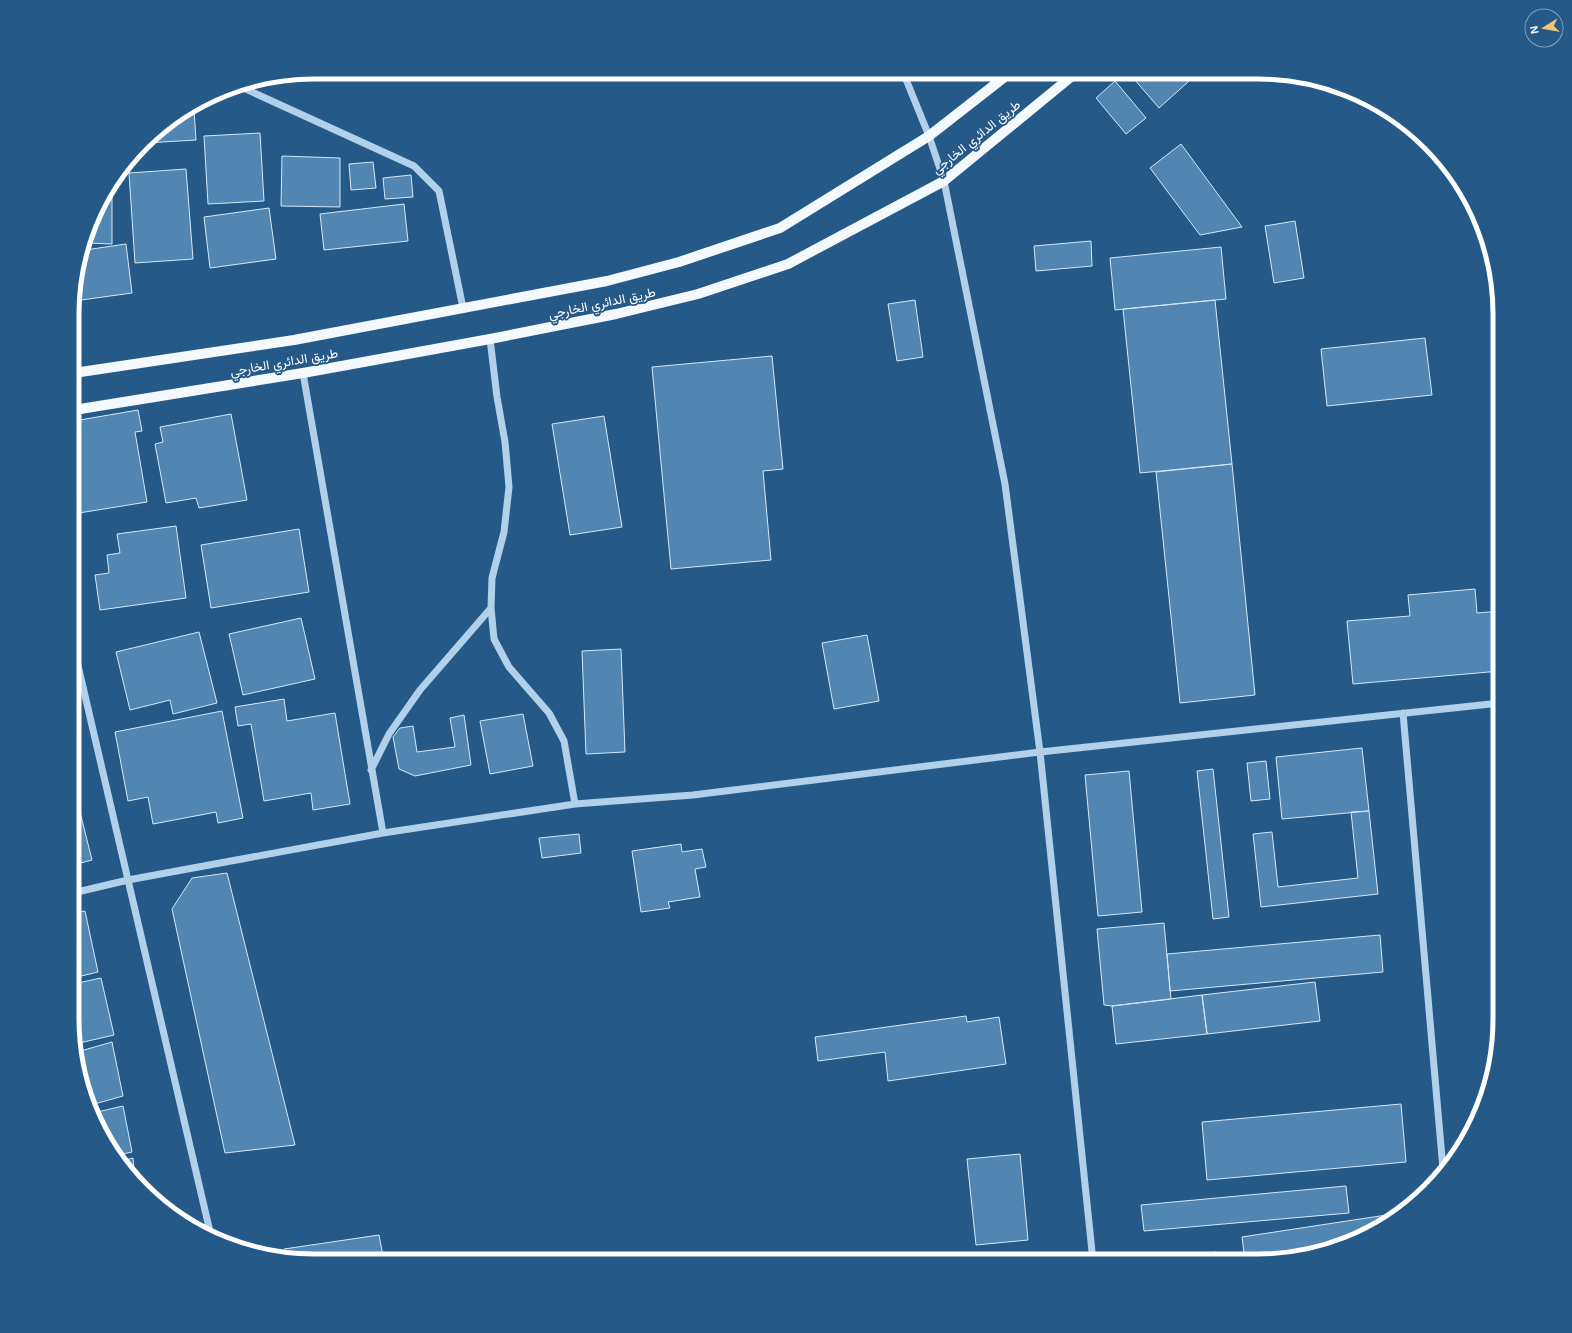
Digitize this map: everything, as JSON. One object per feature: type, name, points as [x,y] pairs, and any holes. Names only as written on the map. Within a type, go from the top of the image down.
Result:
[{"type":"main road","name":"طريق الدائري الخارجي","points":[[79,372],[152,360],[294,340],[607,282],[679,262],[780,228],[929,136],[1002,79]]},
{"type":"main road","name":"طريق الدائري الخارجي","points":[[79,409],[303,373],[490,339],[616,314],[698,294],[788,264],[944,181],[1068,79]]},
{"type":"street","points":[[906,79],[929,136],[944,181],[1005,484],[1040,752],[1092,1254]]},
{"type":"street","points":[[246,89],[414,166],[439,191],[463,308]]},
{"type":"street","points":[[490,339],[509,487],[504,532],[492,578],[491,608],[494,639],[509,667],[549,713],[564,741],[575,804]]},
{"type":"street","points":[[303,373],[383,833]]},
{"type":"street","points":[[371,770],[389,734],[420,690],[491,608]]},
{"type":"street","points":[[79,670],[210,1230]]},
{"type":"street","points":[[79,892],[128,880],[383,833],[575,804],[694,795],[1040,752],[1493,705]]},
{"type":"street","points":[[1403,713],[1443,1164]]},
{"type":"building","points":[[1134,79],[1191,79],[1159,108]]},
{"type":"building","points":[[1115,81],[1146,118],[1126,134],[1096,98]]},
{"type":"building","points":[[194,111],[196,140],[154,142]]},
{"type":"building","points":[[260,133],[264,201],[208,204],[204,136]]},
{"type":"building","points":[[1181,144],[1242,227],[1200,235],[1150,168]]},
{"type":"building","points":[[282,156],[340,158],[340,207],[281,206]]},
{"type":"building","points":[[373,162],[376,188],[351,190],[349,164]]},
{"type":"building","points":[[186,169],[193,259],[135,263],[129,173]]},
{"type":"building","points":[[411,175],[413,197],[385,199],[383,178]]},
{"type":"building","points":[[112,193],[112,244],[90,243],[103,210]]},
{"type":"building","points":[[404,204],[408,241],[324,250],[320,214]]},
{"type":"building","points":[[269,208],[276,259],[210,268],[204,217]]},
{"type":"building","points":[[1295,221],[1304,278],[1274,283],[1265,226]]},
{"type":"building","points":[[1091,241],[1092,266],[1036,271],[1034,246]]},
{"type":"building","points":[[126,244],[132,293],[80,300],[81,283],[88,250]]},
{"type":"building","points":[[1221,247],[1226,299],[1115,310],[1110,258]]},
{"type":"building","points":[[915,300],[923,357],[897,361],[888,304]]},
{"type":"building","points":[[1215,300],[1232,464],[1140,473],[1123,309]]},
{"type":"building","points":[[1425,338],[1432,395],[1327,406],[1321,349]]},
{"type":"building","points":[[772,356],[783,469],[763,471],[771,560],[671,569],[652,367]]},
{"type":"building","points":[[138,410],[142,431],[135,432],[147,502],[79,513],[79,420]]},
{"type":"building","points":[[231,414],[247,500],[199,508],[196,498],[166,503],[155,444],[163,442],[160,427]]},
{"type":"building","points":[[604,416],[622,527],[570,535],[552,424]]},
{"type":"building","points":[[1232,464],[1255,695],[1180,703],[1156,472]]},
{"type":"building","points":[[176,526],[186,598],[100,610],[95,575],[109,573],[107,555],[120,553],[117,534]]},
{"type":"building","points":[[299,529],[309,592],[211,608],[201,545]]},
{"type":"building","points":[[1475,589],[1477,613],[1493,612],[1493,672],[1353,684],[1347,621],[1410,616],[1408,595]]},
{"type":"building","points":[[301,618],[315,679],[243,695],[229,634]]},
{"type":"building","points":[[199,632],[217,703],[173,714],[170,700],[130,710],[116,652]]},
{"type":"building","points":[[867,635],[879,701],[834,709],[822,643]]},
{"type":"building","points":[[621,649],[625,752],[586,754],[582,651]]},
{"type":"building","points":[[284,699],[287,721],[335,713],[350,804],[313,810],[311,793],[264,801],[251,724],[238,726],[235,707]]},
{"type":"building","points":[[222,711],[243,818],[218,823],[216,812],[153,824],[148,797],[128,801],[115,732]]},
{"type":"building","points":[[523,714],[533,766],[490,774],[480,721]]},
{"type":"building","points":[[464,715],[471,765],[415,776],[399,769],[393,737],[400,728],[413,726],[417,752],[455,747],[450,718]]},
{"type":"building","points":[[1362,748],[1369,811],[1282,819],[1276,757]]},
{"type":"building","points":[[1266,761],[1270,799],[1251,801],[1247,763]]},
{"type":"building","points":[[1213,769],[1229,917],[1213,919],[1197,771]]},
{"type":"building","points":[[1129,771],[1142,912],[1098,916],[1085,775]]},
{"type":"building","points":[[79,808],[92,860],[79,863]]},
{"type":"building","points":[[1369,811],[1378,894],[1261,907],[1253,834],[1272,832],[1278,887],[1358,878],[1351,812]]},
{"type":"building","points":[[579,834],[581,853],[542,858],[539,838]]},
{"type":"building","points":[[681,844],[682,852],[702,849],[706,867],[695,869],[700,897],[668,902],[670,908],[641,912],[632,851]]},
{"type":"building","points":[[227,873],[295,1145],[225,1153],[172,909],[192,878]]},
{"type":"building","points":[[85,911],[98,972],[79,977],[79,912]]},
{"type":"building","points":[[1164,923],[1171,999],[1112,1006],[1104,1005],[1097,929]]},
{"type":"building","points":[[1380,935],[1383,972],[1170,991],[1167,954]]},
{"type":"building","points":[[101,978],[114,1035],[81,1043],[79,983]]},
{"type":"building","points":[[1315,982],[1320,1021],[1207,1034],[1202,995]]},
{"type":"building","points":[[1202,995],[1207,1034],[1116,1044],[1112,1006]]},
{"type":"building","points":[[966,1016],[967,1022],[999,1017],[1006,1064],[888,1081],[885,1052],[818,1061],[815,1037]]},
{"type":"building","points":[[112,1042],[123,1096],[95,1104],[87,1080],[81,1051]]},
{"type":"building","points":[[1401,1104],[1406,1162],[1207,1180],[1202,1122]]},
{"type":"building","points":[[123,1106],[132,1152],[122,1154],[110,1136],[98,1112]]},
{"type":"building","points":[[1020,1154],[1028,1240],[976,1245],[967,1159]]},
{"type":"building","points":[[133,1158],[134,1170],[128,1162],[126,1160]]},
{"type":"building","points":[[1346,1186],[1349,1213],[1144,1231],[1141,1205]]},
{"type":"building","points":[[1388,1215],[1376,1223],[1334,1242],[1289,1252],[1244,1254],[1242,1237]]},
{"type":"building","points":[[379,1235],[383,1254],[314,1254],[285,1252],[284,1249]]},
{"type":"building","points":[[1216,1252],[1216,1254],[1203,1254]]}]
